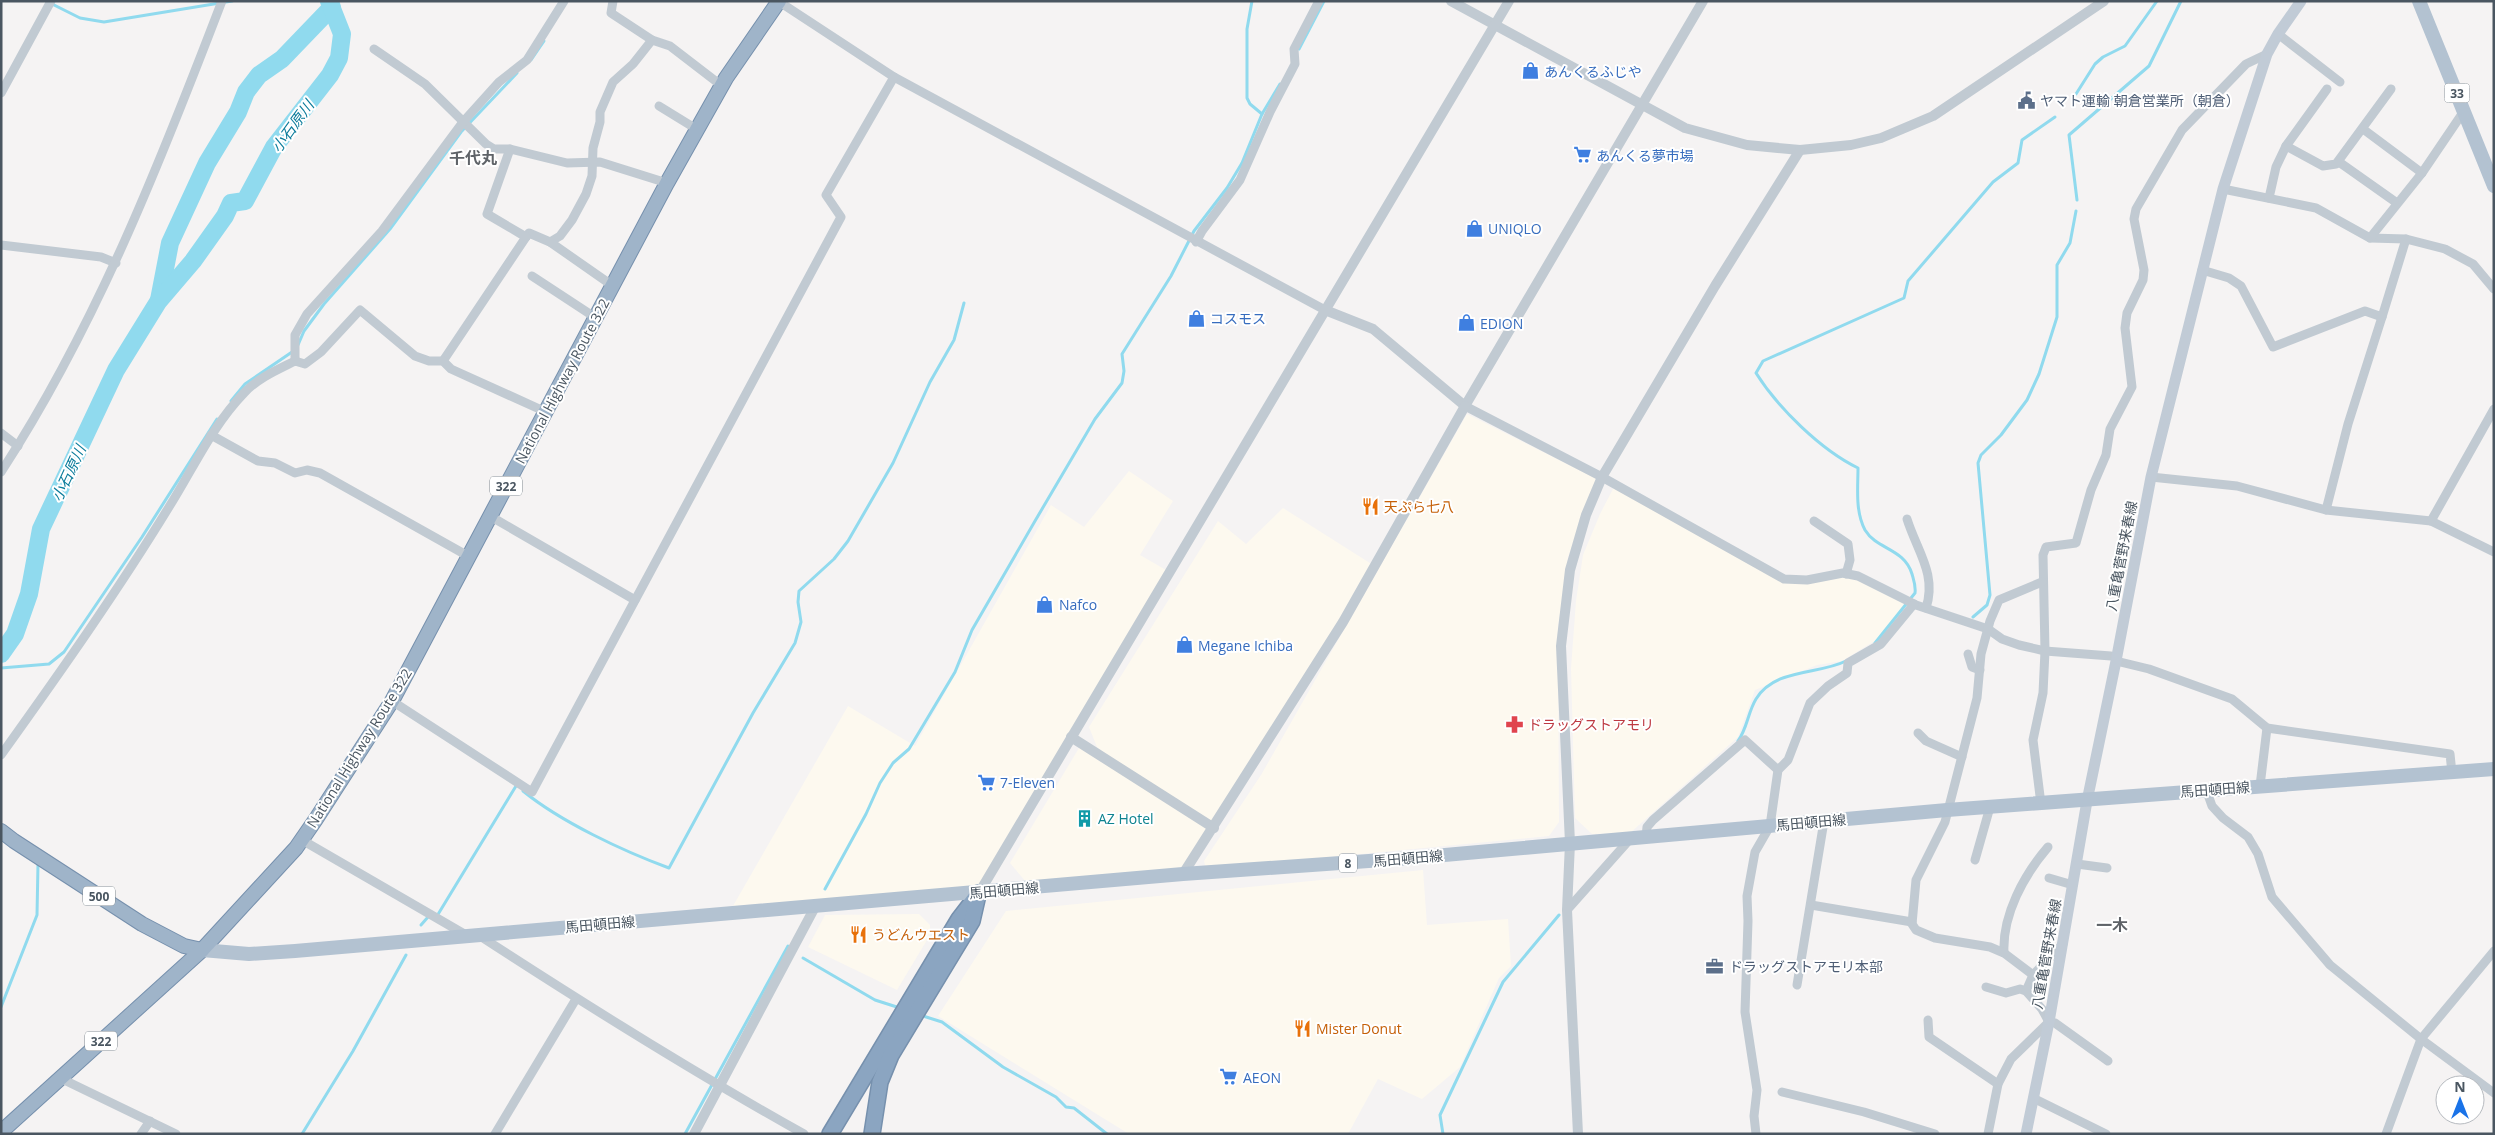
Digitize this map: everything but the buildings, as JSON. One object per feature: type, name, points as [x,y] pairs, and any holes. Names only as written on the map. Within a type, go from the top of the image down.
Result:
[{"type":"highway","name":"National Highway Route 322","points":[[202,950],[302,840],[392,701],[668,183],[722,86],[778,1]]},
{"type":"highway","name":"500","points":[[1,831],[142,924],[184,946],[202,950]]},
{"type":"highway","points":[[830,1134],[959,919],[979,893]]},
{"type":"highway","points":[[872,1134],[873,1114],[880,1082],[891,1055],[972,921],[979,893]]},
{"type":"highway","name":"322","points":[[1,1132],[202,950]]},
{"type":"main road","name":"八重亀菅野来春線","points":[[2026,1134],[2049,1022],[2077,864],[2086,801],[2151,477],[2223,188],[2267,54],[2278,34],[2302,1]]},
{"type":"main road","name":"33","points":[[2419,1],[2494,186]]},
{"type":"main road","name":"馬田頓田線","points":[[202,950],[259,953],[979,893],[1183,874],[1411,858],[1947,810],[2086,801],[2206,789],[2494,770]]},
{"type":"street","points":[[1,93],[51,1]]},
{"type":"street","points":[[1,472],[18,446],[116,263],[167,144],[222,1]]},
{"type":"street","points":[[546,412],[451,369],[443,361],[428,361],[415,356],[360,310],[316,356],[304,364],[295,353],[294,335],[307,314],[382,231],[499,82],[527,60],[564,1]]},
{"type":"street","points":[[613,1],[611,13],[652,40],[670,46],[722,86]]},
{"type":"street","points":[[778,1],[894,77],[1192,240],[1325,310],[1373,329],[1465,406],[1602,477],[1784,579],[1807,580],[1846,574],[1858,576],[1911,602],[1988,629],[2002,639],[2045,651],[2114,658],[2232,699],[2267,728],[2450,754],[2452,773]]},
{"type":"street","points":[[1192,240],[1202,231],[1240,180],[1270,112],[1295,64],[1294,49],[1319,1]]},
{"type":"street","points":[[1451,1],[1641,106],[1685,128],[1720,140],[1769,148],[1800,150],[1851,145],[1873,140],[1898,132],[1933,116],[2104,1]]},
{"type":"street","points":[[979,893],[1510,1]]},
{"type":"street","points":[[1183,874],[1214,828],[1343,622],[1465,406],[1703,1]]},
{"type":"street","points":[[2278,34],[2340,82]]},
{"type":"street","points":[[550,242],[560,236],[572,220],[586,194],[592,176],[592,163],[600,112],[613,82],[633,64],[652,40]]},
{"type":"street","points":[[374,49],[425,84],[465,125],[494,149],[510,149],[567,163],[600,162],[668,183]]},
{"type":"street","points":[[2041,804],[2034,740],[2043,693],[2045,651],[2042,582],[2043,555],[2046,548],[2076,543],[2091,490],[2106,455],[2110,429],[2130,394],[2131,369],[2125,345],[2125,328],[2127,313],[2143,280],[2144,270],[2134,219],[2140,201],[2182,130],[2246,64],[2267,54]]},
{"type":"street","points":[[392,701],[532,792],[841,217],[826,195],[894,77]]},
{"type":"street","points":[[2269,198],[2276,167],[2286,146],[2327,89]]},
{"type":"street","points":[[2286,146],[2323,166],[2333,166],[2339,162],[2391,89]]},
{"type":"street","points":[[659,106],[698,130]]},
{"type":"street","points":[[2370,238],[2422,173],[2464,111]]},
{"type":"street","points":[[2362,129],[2422,173]]},
{"type":"street","points":[[510,149],[487,214],[526,238]]},
{"type":"street","points":[[1578,1134],[1567,910],[1570,843],[1561,646],[1570,570],[1578,538],[1602,477],[1715,286],[1800,150]]},
{"type":"street","points":[[2339,162],[2397,203]]},
{"type":"street","points":[[2223,188],[2316,208],[2370,238],[2406,239],[2445,249],[2466,258],[2494,289]]},
{"type":"street","points":[[443,361],[529,233],[550,242],[613,286]]},
{"type":"street","points":[[2326,510],[2348,424],[2406,239]]},
{"type":"street","points":[[1,245],[102,257],[116,263]]},
{"type":"street","points":[[2202,270],[2229,278],[2241,286],[2273,347],[2365,311],[2382,317]]},
{"type":"street","points":[[532,276],[596,318]]},
{"type":"street","points":[[1,755],[56,678],[169,507],[211,435],[244,394],[259,380],[295,353]]},
{"type":"street","points":[[2431,521],[2494,409]]},
{"type":"street","points":[[1,433],[18,446]]},
{"type":"street","points":[[211,435],[258,461],[275,463],[294,473],[307,470],[320,473],[468,556]]},
{"type":"street","points":[[2151,477],[2237,486],[2326,510],[2431,521],[2494,552]]},
{"type":"street","points":[[490,516],[635,600]]},
{"type":"street","points":[[1907,519],[1923,557],[1929,578],[1930,594],[1926,608]]},
{"type":"street","points":[[1814,521],[1848,544],[1850,560],[1846,574]]},
{"type":"street","points":[[2033,975],[2004,953],[1990,947],[1935,938],[1916,930],[1912,922],[1916,880],[1945,822],[1977,698],[1981,654],[1999,600],[2042,582]]},
{"type":"street","points":[[1756,1134],[1754,1116],[1757,1090],[1745,1012],[1747,896],[1756,852],[1770,826],[1778,770],[1788,760],[1810,704],[1828,686],[1846,673],[1848,663],[1881,644],[1911,602]]},
{"type":"street","points":[[1968,654],[1972,667],[1980,670]]},
{"type":"street","points":[[2260,786],[2267,728]]},
{"type":"street","points":[[1918,732],[1926,742],[1962,757]]},
{"type":"street","points":[[1071,737],[1214,828]]},
{"type":"street","points":[[1646,837],[1647,827],[1653,820],[1744,740],[1778,770]]},
{"type":"street","points":[[2206,789],[2212,806],[2223,818],[2248,837],[2258,854],[2272,897],[2330,965],[2421,1039],[2494,1092]]},
{"type":"street","points":[[1975,860],[1990,807]]},
{"type":"street","points":[[1798,985],[1824,821]]},
{"type":"street","points":[[1567,910],[1631,838]]},
{"type":"street","points":[[302,840],[472,935],[720,1088],[804,1134]]},
{"type":"street","points":[[2004,953],[2005,932],[2022,884],[2034,864],[2048,848]]},
{"type":"street","points":[[2077,864],[2106,868]]},
{"type":"street","points":[[2049,878],[2073,886]]},
{"type":"street","points":[[1811,905],[1912,922]]},
{"type":"street","points":[[694,1134],[815,907]]},
{"type":"street","points":[[2026,991],[2033,975],[2063,944]]},
{"type":"street","points":[[2386,1134],[2421,1039],[2494,951]]},
{"type":"street","points":[[1986,987],[2006,993],[2020,990],[2026,991],[2042,1009],[2049,1022]]},
{"type":"street","points":[[495,1134],[576,999]]},
{"type":"street","points":[[1928,1020],[1929,1037],[1998,1084]]},
{"type":"street","points":[[2049,1022],[2055,1023],[2108,1061]]},
{"type":"street","points":[[1988,1134],[1998,1084],[2011,1059],[2049,1022]]},
{"type":"street","points":[[60,1078],[176,1134]]},
{"type":"street","points":[[1782,1092],[1864,1112],[1935,1134]]},
{"type":"street","points":[[2033,1098],[2106,1134]]},
{"type":"street","points":[[141,1134],[150,1121]]},
{"type":"shaded area","points":[[1467,414],[1597,479],[1568,557],[1558,627],[1559,822],[1549,836],[1206,869],[1204,861],[1261,775]]},
{"type":"shaded area","points":[[1129,471],[1173,501],[1140,555],[1166,570],[978,887],[733,906],[848,706],[915,746],[1051,505],[1084,527]]},
{"type":"shaded area","points":[[1614,487],[1784,581],[1841,577],[1857,580],[1905,604],[1876,640],[1842,661],[1817,665],[1755,690],[1738,737],[1630,833],[1592,834],[1575,818],[1571,668],[1576,601],[1583,555],[1600,514]]},
{"type":"shaded area","points":[[1283,508],[1373,565],[1215,825],[1116,762],[1097,747],[1089,727],[1218,521],[1246,544]]},
{"type":"shaded area","points":[[1079,748],[1209,828],[1181,871],[1026,882],[1010,863]]},
{"type":"shaded area","points":[[1423,870],[1427,925],[1508,919],[1511,966],[1499,978],[1460,1067],[1422,1099],[1378,1079],[1348,1134],[1129,1134],[938,1016],[1006,911]]},
{"type":"shaded area","points":[[919,914],[930,925],[930,935],[897,990],[808,947],[825,915]]},
{"type":"waterway","points":[[46,1],[80,18],[104,22],[232,1]]},
{"type":"waterway","name":"小石原川","points":[[1,654],[15,634],[29,594],[41,529],[116,370],[158,302],[193,261],[225,216],[231,203],[245,201],[274,147],[330,75],[339,58],[342,34],[329,1]]},
{"type":"waterway","points":[[825,889],[866,814],[880,783],[893,763],[909,749],[955,672],[972,630],[1035,521],[1095,419],[1122,383],[1124,371],[1122,354],[1171,276],[1194,231],[1227,188],[1242,163],[1262,114],[1250,104],[1247,98],[1247,29],[1252,1]]},
{"type":"waterway","points":[[1299,49],[1324,1]]},
{"type":"waterway","points":[[2076,94],[2095,64],[2103,57],[2125,46],[2157,1]]},
{"type":"waterway","points":[[2077,200],[2069,135],[2149,66],[2181,1]]},
{"type":"waterway","name":"小石原川","points":[[159,300],[170,243],[207,163],[238,112],[246,92],[259,75],[282,59],[332,7]]},
{"type":"waterway","points":[[531,60],[544,41]]},
{"type":"waterway","points":[[298,345],[304,331],[324,304],[390,229],[461,132],[517,73]]},
{"type":"waterway","points":[[1262,114],[1280,84]]},
{"type":"waterway","points":[[1875,643],[1915,593],[1912,574],[1903,559],[1876,542],[1865,530],[1858,507],[1858,468],[1830,450],[1801,427],[1776,400],[1756,373],[1763,361],[1904,298],[1908,281],[1993,182],[2018,163],[2022,140],[2055,117]]},
{"type":"waterway","points":[[1973,617],[1987,605],[1990,595],[1978,463],[1981,455],[2001,435],[2027,400],[2039,374],[2057,317],[2057,265],[2070,243],[2076,211]]},
{"type":"waterway","points":[[523,791],[538,803],[574,825],[632,853],[669,868],[753,713],[795,643],[801,622],[798,602],[799,591],[834,559],[848,541],[893,463],[930,382],[954,340],[964,303]]},
{"type":"waterway","points":[[231,401],[245,384],[292,352]]},
{"type":"waterway","points":[[1,668],[49,664],[64,652],[142,537],[217,419]]},
{"type":"waterway","points":[[1738,741],[1753,704],[1764,689],[1785,677],[1846,661]]},
{"type":"waterway","points":[[437,916],[516,786]]},
{"type":"waterway","points":[[1,1007],[37,915],[38,864]]},
{"type":"waterway","points":[[1443,1134],[1440,1115],[1503,982],[1559,915]]},
{"type":"waterway","points":[[421,925],[428,917]]},
{"type":"waterway","points":[[685,1134],[788,946]]},
{"type":"waterway","points":[[302,1134],[353,1051],[406,955]]},
{"type":"waterway","points":[[803,958],[875,1000],[900,1008]]},
{"type":"waterway","points":[[920,1015],[942,1022],[1003,1067],[1056,1097],[1066,1107],[1074,1108],[1107,1134]]},
{"type":"place","name":"あんくるふじや","points":[[1530,71]]},
{"type":"place","name":"ヤマト運輸 朝倉営業所（朝倉）","points":[[2026,100]]},
{"type":"place","name":"あんくる夢市場","points":[[1582,155]]},
{"type":"place","name":"UNIQLO","points":[[1474,228]]},
{"type":"place","name":"コスモス","points":[[1196,318]]},
{"type":"place","name":"EDION","points":[[1466,323]]},
{"type":"place","name":"天ぷら七八","points":[[1370,506]]},
{"type":"place","name":"Nafco","points":[[1045,604]]},
{"type":"place","name":"Megane Ichiba","points":[[1184,645]]},
{"type":"place","name":"ドラッグストアモリ","points":[[1514,724]]},
{"type":"place","name":"7-Eleven","points":[[986,782]]},
{"type":"place","name":"AZ Hotel","points":[[1084,818]]},
{"type":"place","name":"うどんウエスト","points":[[858,934]]},
{"type":"place","name":"ドラッグストアモリ本部","points":[[1715,966]]},
{"type":"place","name":"Mister Donut","points":[[1302,1028]]},
{"type":"place","name":"AEON","points":[[1229,1077]]},
{"type":"district","name":"千代丸","points":[[473,158]]},
{"type":"district","name":"一木","points":[[2112,925]]}]
